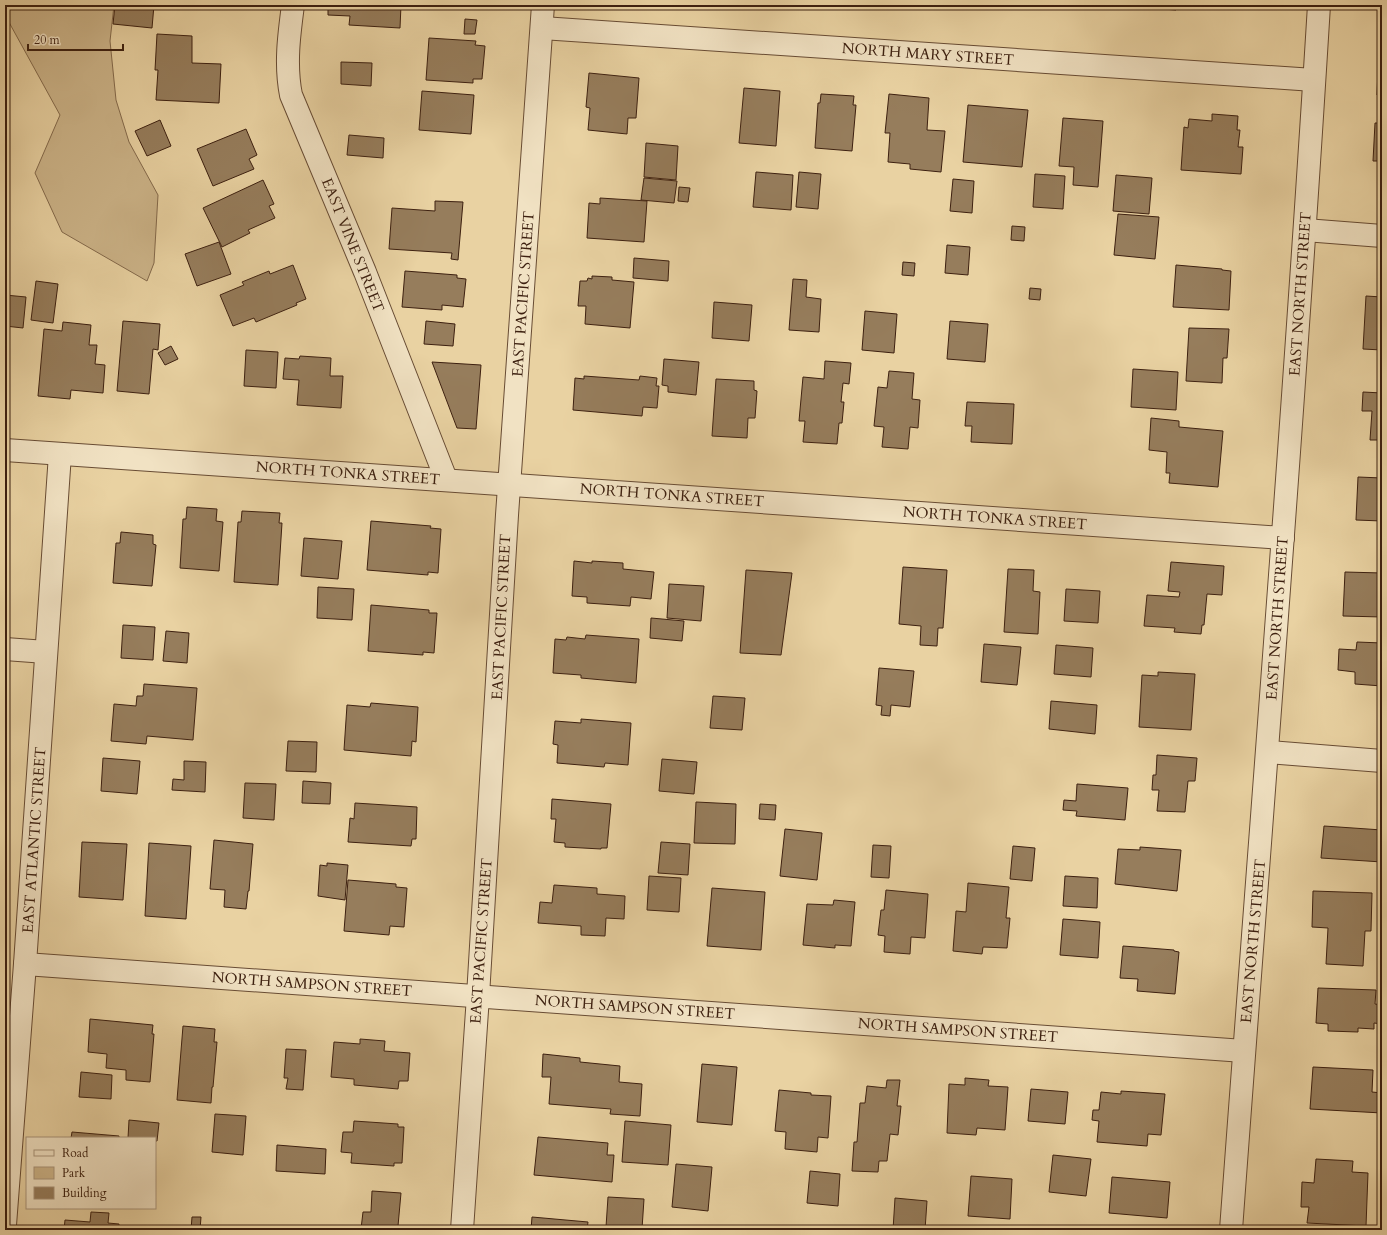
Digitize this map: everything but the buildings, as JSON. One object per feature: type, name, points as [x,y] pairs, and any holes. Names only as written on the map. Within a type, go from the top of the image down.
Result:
[{"type":"street","name":"EAST VINE STREET","points":[[293,5],[289,40],[288,81],[291,95],[365,272],[446,479]]},
{"type":"street","name":"EAST PACIFIC STREET","points":[[462,1230],[478,996],[509,484],[543,5]]},
{"type":"street","name":"EAST NORTH STREET","points":[[1231,1230],[1268,752],[1305,230],[1319,5]]},
{"type":"street","name":"NORTH MARY STREET","points":[[542,28],[1314,80]]},
{"type":"street","points":[[1305,230],[1382,236]]},
{"type":"street","name":"NORTH TONKA STREET","points":[[5,450],[446,479],[1283,538]]},
{"type":"street","name":"EAST ATLANTIC STREET","points":[[5,1224],[25,964],[60,454]]},
{"type":"street","points":[[5,649],[46,652]]},
{"type":"street","points":[[1268,752],[1382,761]]},
{"type":"street","name":"NORTH SAMPSON STREET","points":[[25,964],[1244,1051]]},
{"type":"green space","points":[[5,5],[114,5],[110,41],[116,100],[129,142],[158,195],[154,263],[147,281],[62,232],[35,173],[60,115],[5,15]]}]
